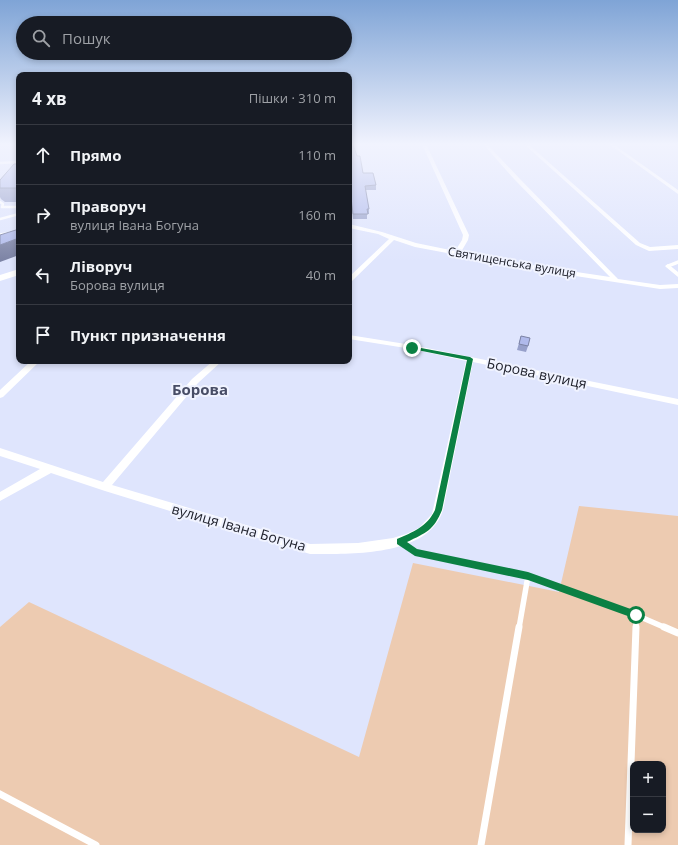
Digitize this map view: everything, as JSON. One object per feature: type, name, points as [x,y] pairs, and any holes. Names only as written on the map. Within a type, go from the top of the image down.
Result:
[{"type":"street","points":[[442,183],[466,235],[465,240],[457,253]]},
{"type":"street","points":[[521,183],[616,280]]},
{"type":"street","points":[[570,183],[638,244],[649,249],[678,247]]},
{"type":"street","points":[[667,183],[676,190]]},
{"type":"street","name":"Святищенська вулиця","points":[[352,227],[380,233],[415,245],[543,269],[660,287],[678,286]]},
{"type":"street","points":[[352,278],[393,238]]},
{"type":"street","points":[[668,266],[678,275]]},
{"type":"street","points":[[0,278],[16,273]]},
{"type":"street","name":"Борова вулиця","points":[[352,338],[470,359],[678,402]]},
{"type":"street","name":"вулиця Івана Богуна","points":[[0,452],[105,487],[310,549],[344,550],[400,542],[421,532],[434,521],[438,510],[470,359]]},
{"type":"street","points":[[0,395],[33,364]]},
{"type":"street","points":[[105,487],[195,381],[215,364]]},
{"type":"street","points":[[0,497],[49,469]]},
{"type":"lane","points":[[1,205],[16,207]]},
{"type":"lane","points":[[0,219],[16,215]]},
{"type":"lane","points":[[0,235],[16,232]]},
{"type":"lane","points":[[668,266],[678,262]]},
{"type":"lane","points":[[400,542],[415,552],[528,576],[636,615],[678,633]]},
{"type":"lane","points":[[481,845],[528,576]]},
{"type":"lane","points":[[628,845],[636,615]]},
{"type":"lane","points":[[0,794],[96,845]]},
{"type":"shaded area","points":[[579,506],[678,516],[678,845],[0,845],[0,627],[29,602],[359,757],[413,563],[559,592]]},
{"type":"building","points":[[0,183],[16,183],[16,188],[0,188]]},
{"type":"building","points":[[352,183],[376,183],[376,185],[365,186],[369,209],[367,209],[368,214],[353,214]]},
{"type":"building","points":[[16,230],[16,239],[0,245],[0,235]]},
{"type":"building","points":[[521,336],[530,338],[528,346],[519,344]]},
{"type":"district","name":"Борова","points":[[200,389]]},
{"type":"route","points":[[412,348],[470,359],[438,510],[434,521],[421,532],[400,542],[415,552],[528,576],[636,615]]}]
